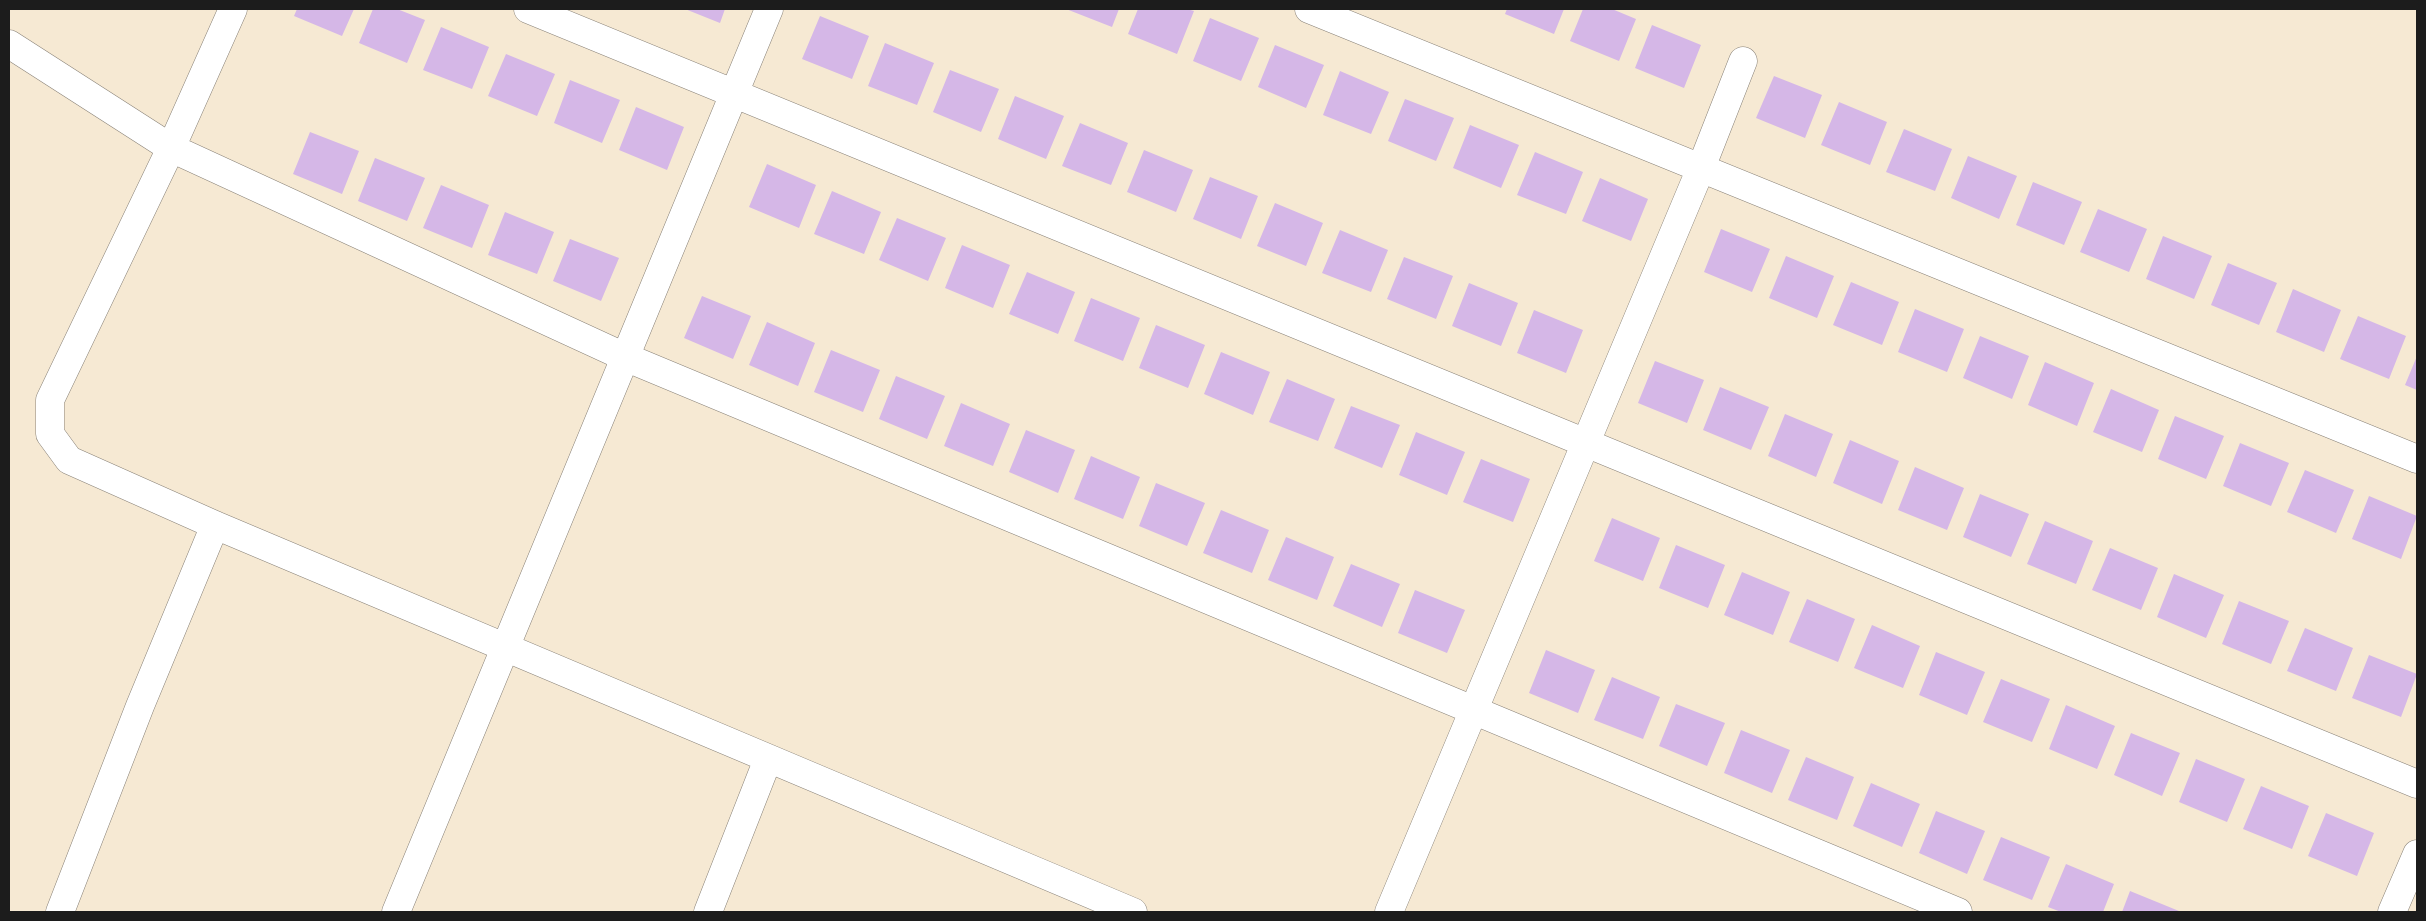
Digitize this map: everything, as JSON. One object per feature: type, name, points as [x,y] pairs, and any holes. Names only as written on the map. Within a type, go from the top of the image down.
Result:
[{"type":"street","points":[[233,9],[171,148],[50,400],[50,434],[69,460],[215,525],[1134,912]]},
{"type":"street","points":[[528,9],[2417,784]]},
{"type":"street","points":[[396,912],[769,9]]},
{"type":"street","points":[[1309,9],[2417,460]]},
{"type":"street","points":[[9,44],[171,148],[625,357],[1958,912]]},
{"type":"street","points":[[1389,912],[1701,168],[1743,61]]},
{"type":"street","points":[[60,912],[144,697],[215,525]]},
{"type":"street","points":[[708,912],[768,759]]},
{"type":"street","points":[[2392,912],[2417,854]]},
{"type":"building","points":[[297,9],[354,9],[342,36],[294,16]]},
{"type":"building","points":[[373,9],[397,9],[425,20],[407,63],[359,43]]},
{"type":"building","points":[[685,9],[725,9],[720,23]]},
{"type":"building","points":[[1066,9],[1119,9],[1112,27]]},
{"type":"building","points":[[1138,9],[1187,9],[1194,11],[1177,54],[1128,34]]},
{"type":"building","points":[[1507,9],[1564,9],[1554,34],[1505,14]]},
{"type":"building","points":[[1583,9],[1612,9],[1636,19],[1619,61],[1570,41]]},
{"type":"building","points":[[820,16],[869,36],[852,79],[802,59]]},
{"type":"building","points":[[1210,18],[1259,38],[1241,81],[1193,61]]},
{"type":"building","points":[[1652,25],[1701,45],[1684,88],[1635,68]]},
{"type":"building","points":[[441,27],[489,47],[472,89],[423,70]]},
{"type":"building","points":[[885,43],[934,63],[917,105],[868,86]]},
{"type":"building","points":[[1275,45],[1324,65],[1306,108],[1258,87]]},
{"type":"building","points":[[506,54],[555,74],[537,116],[488,96]]},
{"type":"building","points":[[950,70],[999,89],[981,132],[933,112]]},
{"type":"building","points":[[1340,71],[1389,92],[1371,134],[1323,115]]},
{"type":"building","points":[[1774,76],[1822,95],[1805,138],[1756,118]]},
{"type":"building","points":[[570,80],[620,100],[602,143],[554,123]]},
{"type":"building","points":[[1015,96],[1064,116],[1046,159],[998,139]]},
{"type":"building","points":[[1405,99],[1454,118],[1436,161],[1388,141]]},
{"type":"building","points":[[1839,102],[1887,122],[1870,165],[1821,145]]},
{"type":"building","points":[[636,107],[684,127],[667,170],[619,150]]},
{"type":"building","points":[[1080,123],[1128,143],[1111,185],[1062,166]]},
{"type":"building","points":[[1470,125],[1519,145],[1501,188],[1453,168]]},
{"type":"building","points":[[1904,129],[1952,149],[1935,191],[1886,172]]},
{"type":"building","points":[[310,132],[359,151],[342,194],[293,174]]},
{"type":"building","points":[[1144,150],[1193,170],[1176,212],[1127,192]]},
{"type":"building","points":[[1535,152],[1583,172],[1566,214],[1517,195]]},
{"type":"building","points":[[1968,156],[2017,176],[1999,219],[1951,198]]},
{"type":"building","points":[[375,158],[425,178],[407,221],[358,201]]},
{"type":"building","points":[[767,164],[816,185],[799,228],[749,207]]},
{"type":"building","points":[[1210,177],[1258,196],[1241,239],[1193,219]]},
{"type":"building","points":[[1600,178],[1648,199],[1631,241],[1582,221]]},
{"type":"building","points":[[2033,182],[2082,202],[2064,245],[2016,225]]},
{"type":"building","points":[[441,185],[489,205],[472,248],[423,228]]},
{"type":"building","points":[[832,191],[881,212],[864,254],[814,234]]},
{"type":"building","points":[[1275,203],[1323,223],[1306,266],[1257,246]]},
{"type":"building","points":[[2098,209],[2147,229],[2129,272],[2080,252]]},
{"type":"building","points":[[505,212],[554,232],[537,274],[488,255]]},
{"type":"building","points":[[897,218],[946,238],[928,281],[879,260]]},
{"type":"building","points":[[1721,229],[1770,249],[1752,292],[1704,272]]},
{"type":"building","points":[[1340,230],[1388,250],[1371,292],[1322,273]]},
{"type":"building","points":[[2163,236],[2212,256],[2194,299],[2146,279]]},
{"type":"building","points":[[570,239],[619,258],[601,301],[553,281]]},
{"type":"building","points":[[962,245],[1010,265],[993,308],[945,288]]},
{"type":"building","points":[[1786,256],[1834,276],[1817,318],[1769,298]]},
{"type":"building","points":[[1404,257],[1453,276],[1436,319],[1387,299]]},
{"type":"building","points":[[2228,263],[2277,283],[2259,325],[2211,305]]},
{"type":"building","points":[[1027,272],[1075,292],[1058,334],[1009,314]]},
{"type":"building","points":[[1851,282],[1899,302],[1882,345],[1833,325]]},
{"type":"building","points":[[1469,283],[1518,303],[1501,346],[1452,326]]},
{"type":"building","points":[[2293,289],[2341,310],[2324,352],[2276,332]]},
{"type":"building","points":[[702,296],[751,316],[733,359],[684,338]]},
{"type":"building","points":[[1091,298],[1140,318],[1123,361],[1074,341]]},
{"type":"building","points":[[1915,309],[1964,329],[1947,372],[1898,352]]},
{"type":"building","points":[[1534,310],[1583,330],[1566,373],[1517,353]]},
{"type":"building","points":[[2358,316],[2406,336],[2389,379],[2340,359]]},
{"type":"building","points":[[767,322],[815,343],[798,386],[749,365]]},
{"type":"building","points":[[1156,325],[1205,345],[1188,388],[1139,368]]},
{"type":"building","points":[[1980,336],[2029,356],[2012,399],[1963,378]]},
{"type":"building","points":[[831,350],[880,370],[863,412],[814,392]]},
{"type":"building","points":[[1221,352],[1270,372],[1253,415],[1204,394]]},
{"type":"building","points":[[2417,356],[2417,390],[2405,385]]},
{"type":"building","points":[[1655,361],[1704,380],[1687,423],[1638,403]]},
{"type":"building","points":[[2045,362],[2094,383],[2077,426],[2028,405]]},
{"type":"building","points":[[896,376],[945,396],[927,439],[879,419]]},
{"type":"building","points":[[1287,379],[1335,399],[1318,441],[1269,422]]},
{"type":"building","points":[[1720,387],[1769,407],[1751,450],[1703,430]]},
{"type":"building","points":[[2111,389],[2159,410],[2142,452],[2093,432]]},
{"type":"building","points":[[961,403],[1010,424],[993,466],[944,446]]},
{"type":"building","points":[[1351,406],[1400,425],[1382,468],[1334,448]]},
{"type":"building","points":[[1785,414],[1833,434],[1816,477],[1768,456]]},
{"type":"building","points":[[2175,416],[2224,436],[2206,479],[2158,459]]},
{"type":"building","points":[[1026,430],[1075,450],[1058,493],[1009,472]]},
{"type":"building","points":[[1416,432],[1465,452],[1447,495],[1399,475]]},
{"type":"building","points":[[1850,440],[1899,461],[1882,504],[1833,483]]},
{"type":"building","points":[[2240,443],[2289,463],[2271,506],[2223,486]]},
{"type":"building","points":[[1091,456],[1140,477],[1123,519],[1074,499]]},
{"type":"building","points":[[1481,459],[1530,479],[1513,522],[1463,502]]},
{"type":"building","points":[[1915,467],[1964,488],[1947,530],[1898,510]]},
{"type":"building","points":[[2305,470],[2354,490],[2336,533],[2287,512]]},
{"type":"building","points":[[1156,483],[1205,503],[1187,546],[1139,526]]},
{"type":"building","points":[[1980,494],[2029,514],[2011,557],[1963,537]]},
{"type":"building","points":[[2369,496],[2417,516],[2401,559],[2352,539]]},
{"type":"building","points":[[1221,510],[1269,530],[1252,573],[1203,553]]},
{"type":"building","points":[[1612,518],[1660,538],[1643,581],[1594,561]]},
{"type":"building","points":[[2045,521],[2093,541],[2076,584],[2027,564]]},
{"type":"building","points":[[1286,537],[1334,557],[1317,600],[1268,580]]},
{"type":"building","points":[[1676,545],[1725,565],[1708,608],[1659,588]]},
{"type":"building","points":[[2110,548],[2158,568],[2141,610],[2092,590]]},
{"type":"building","points":[[1351,564],[1400,584],[1382,627],[1333,606]]},
{"type":"building","points":[[1742,572],[1790,592],[1773,635],[1724,615]]},
{"type":"building","points":[[2174,574],[2224,595],[2206,638],[2157,617]]},
{"type":"building","points":[[1415,590],[1465,610],[1447,653],[1398,633]]},
{"type":"building","points":[[1807,599],[1855,619],[1838,662],[1789,642]]},
{"type":"building","points":[[2239,601],[2289,621],[2271,664],[2222,644]]},
{"type":"building","points":[[1872,625],[1920,646],[1903,688],[1854,668]]},
{"type":"building","points":[[2305,628],[2353,648],[2336,691],[2287,671]]},
{"type":"building","points":[[1546,650],[1595,670],[1578,713],[1529,693]]},
{"type":"building","points":[[1936,652],[1985,672],[1967,715],[1919,695]]},
{"type":"building","points":[[2369,655],[2417,674],[2401,717],[2352,698]]},
{"type":"building","points":[[1612,677],[1660,697],[1643,739],[1594,720]]},
{"type":"building","points":[[2001,679],[2050,699],[2032,742],[1983,722]]},
{"type":"building","points":[[1676,704],[1725,723],[1707,766],[1659,746]]},
{"type":"building","points":[[2066,705],[2115,726],[2097,769],[2049,749]]},
{"type":"building","points":[[1741,730],[1790,750],[1772,793],[1724,773]]},
{"type":"building","points":[[2131,733],[2180,753],[2162,796],[2114,775]]},
{"type":"building","points":[[1806,757],[1854,777],[1837,820],[1788,800]]},
{"type":"building","points":[[2196,759],[2245,779],[2227,822],[2179,802]]},
{"type":"building","points":[[1871,783],[1920,804],[1902,847],[1853,826]]},
{"type":"building","points":[[2261,786],[2309,806],[2292,849],[2243,829]]},
{"type":"building","points":[[1936,811],[1985,831],[1967,874],[1919,853]]},
{"type":"building","points":[[2326,813],[2374,833],[2357,876],[2308,856]]},
{"type":"building","points":[[2001,837],[2050,857],[2032,900],[1983,880]]},
{"type":"building","points":[[2066,864],[2114,884],[2103,912],[2061,912],[2048,907]]},
{"type":"building","points":[[2130,891],[2179,911],[2122,912]]}]
